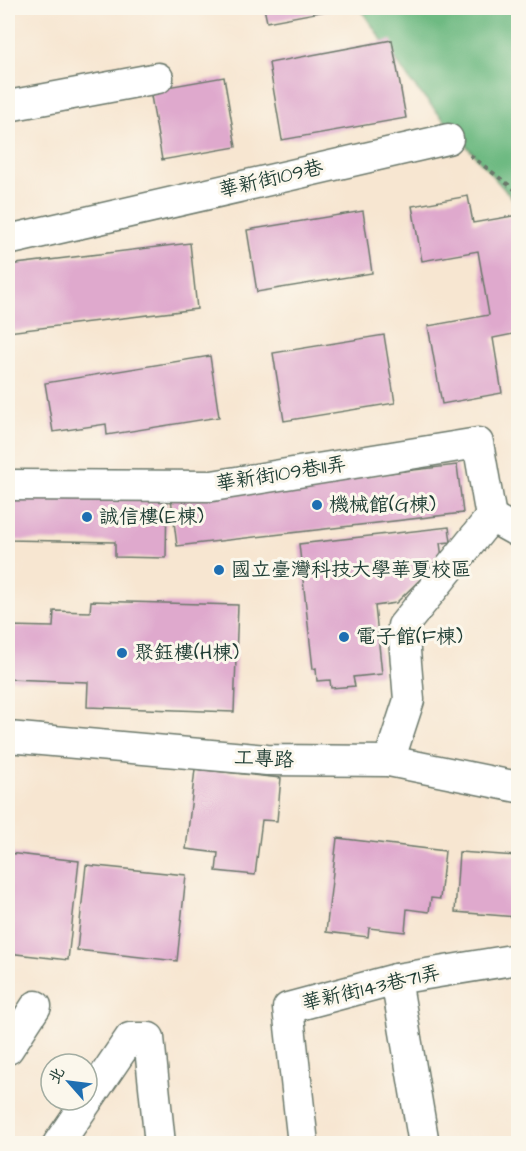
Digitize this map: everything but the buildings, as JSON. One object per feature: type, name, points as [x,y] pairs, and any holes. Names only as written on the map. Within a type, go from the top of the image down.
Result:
[{"type":"street","points":[[8,106],[158,78]]},
{"type":"street","name":"華新街109巷","points":[[8,240],[448,139]]},
{"type":"street","name":"華新街109巷11弄","points":[[8,485],[212,486],[478,443],[491,517]]},
{"type":"street","points":[[389,760],[409,700],[403,626],[491,517],[519,532]]},
{"type":"street","name":"工專路","points":[[8,737],[267,760],[389,760],[519,787]]},
{"type":"street","name":"華新街143巷71弄","points":[[303,1143],[288,1008],[396,979],[519,959]]},
{"type":"street","points":[[396,979],[424,1143]]},
{"type":"street","points":[[8,1049],[36,1006]]},
{"type":"street","points":[[58,1143],[130,1038],[149,1038],[159,1143]]},
{"type":"path","points":[[448,139],[519,192]]},
{"type":"green space","points":[[360,8],[518,8],[518,205],[411,82]]},
{"type":"place","name":"機械館(G棟)","points":[[317,505]]},
{"type":"place","name":"誠信樓(E棟)","points":[[87,517]]},
{"type":"place","name":"國立臺灣科技大學華夏校區","points":[[219,570]]},
{"type":"place","name":"電子館(F棟)","points":[[344,637]]},
{"type":"place","name":"聚鈺樓(H棟)","points":[[122,653]]}]
